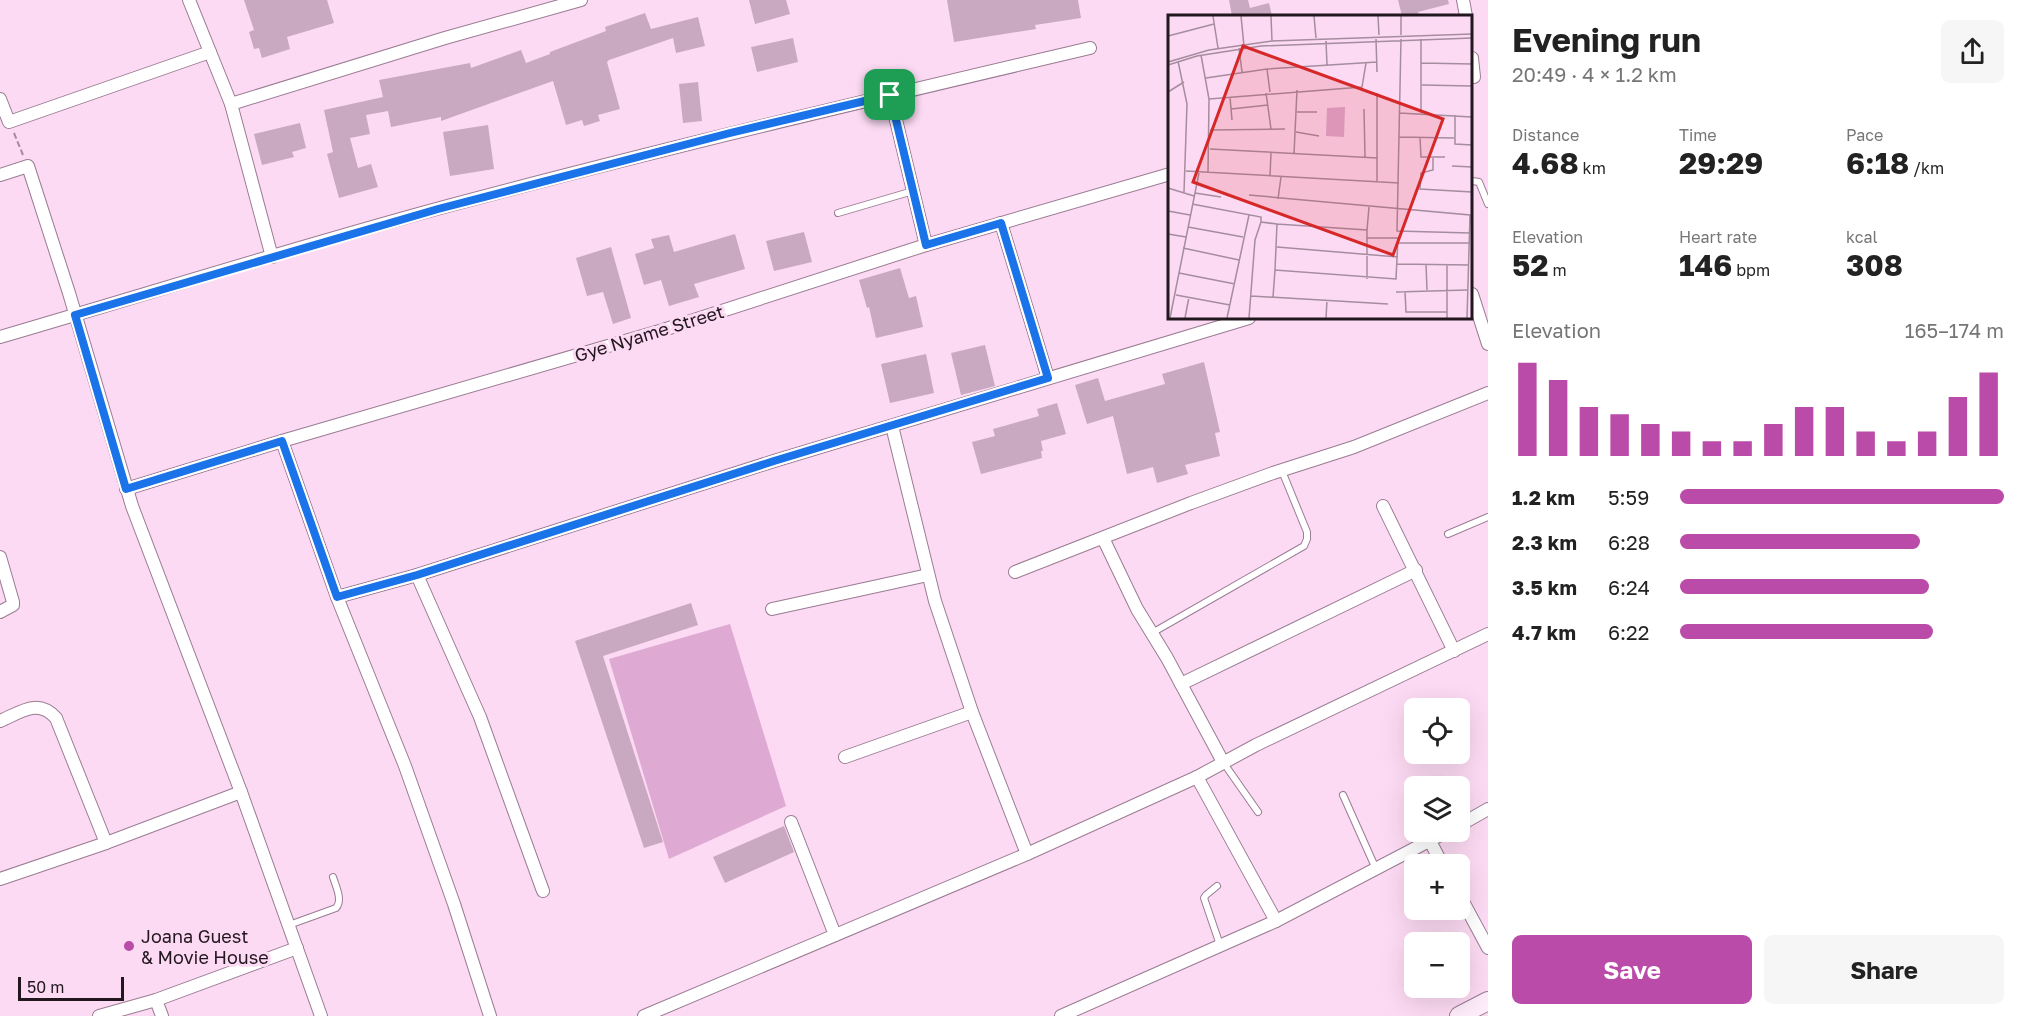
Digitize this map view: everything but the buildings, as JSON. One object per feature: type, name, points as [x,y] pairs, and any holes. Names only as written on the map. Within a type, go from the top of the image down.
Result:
[{"type":"street","points":[[189,0],[231,104],[272,256]]},
{"type":"street","points":[[231,104],[445,38],[581,0]]},
{"type":"street","points":[[1463,0],[1466,15]]},
{"type":"street","points":[[0,337],[272,256],[573,173],[1090,48]]},
{"type":"street","points":[[0,99],[9,122],[210,52]]},
{"type":"street","points":[[1473,77],[1488,72]]},
{"type":"street","points":[[890,95],[926,245]]},
{"type":"street","points":[[0,175],[28,166],[126,489],[241,792],[321,1016]]},
{"type":"street","name":"Gye Nyame Street","points":[[126,489],[663,330],[926,245],[1168,175]]},
{"type":"street","points":[[1001,223],[1048,378]]},
{"type":"street","points":[[1473,297],[1488,344]]},
{"type":"street","points":[[337,597],[417,575],[774,461],[1242,320]]},
{"type":"street","points":[[1015,572],[1138,523],[1354,447],[1488,393]]},
{"type":"street","points":[[892,426],[935,601],[972,712],[1027,854]]},
{"type":"street","points":[[282,441],[337,597],[405,766],[454,904],[490,1016]]},
{"type":"street","points":[[1383,506],[1454,651]]},
{"type":"street","points":[[1103,538],[1137,609],[1223,762]]},
{"type":"street","points":[[0,557],[13,602],[13,605],[0,612]]},
{"type":"street","points":[[1180,684],[1416,570]]},
{"type":"street","points":[[417,575],[480,717],[543,891]]},
{"type":"street","points":[[772,609],[928,575]]},
{"type":"street","points":[[644,1016],[1027,854],[1197,777],[1256,745],[1488,634]]},
{"type":"street","points":[[0,721],[38,706],[48,710],[56,718],[106,843]]},
{"type":"street","points":[[845,757],[972,712]]},
{"type":"street","points":[[1197,777],[1276,921]]},
{"type":"street","points":[[0,879],[106,843],[241,792]]},
{"type":"street","points":[[1470,819],[1488,809]]},
{"type":"street","points":[[791,822],[835,936]]},
{"type":"street","points":[[1061,1016],[1276,921],[1428,842]]},
{"type":"street","points":[[1470,915],[1488,948]]},
{"type":"street","points":[[99,1016],[156,1000],[297,948]]},
{"type":"street","points":[[156,1000],[162,1016]]},
{"type":"lane","points":[[1473,181],[1479,182],[1488,204]]},
{"type":"lane","points":[[838,213],[912,191]]},
{"type":"lane","points":[[1152,633],[1304,546],[1307,532],[1282,471]]},
{"type":"lane","points":[[1448,534],[1488,517]]},
{"type":"lane","points":[[1223,762],[1258,812]]},
{"type":"lane","points":[[1343,795],[1377,869]]},
{"type":"lane","points":[[289,925],[336,908],[339,898],[333,878]]},
{"type":"lane","points":[[1217,886],[1204,898],[1220,945]]},
{"type":"path","points":[[9,122],[28,166]]},
{"type":"shaded area","points":[[730,624],[786,806],[669,859],[609,659]]},
{"type":"place","name":"Joana Guest & Movie House","points":[[129,946]]},
{"type":"route","points":[[890,95],[926,245],[1001,223],[1048,378],[774,461],[417,575],[337,597],[282,441],[126,489],[75,315],[438,209],[730,133],[890,95]]}]
